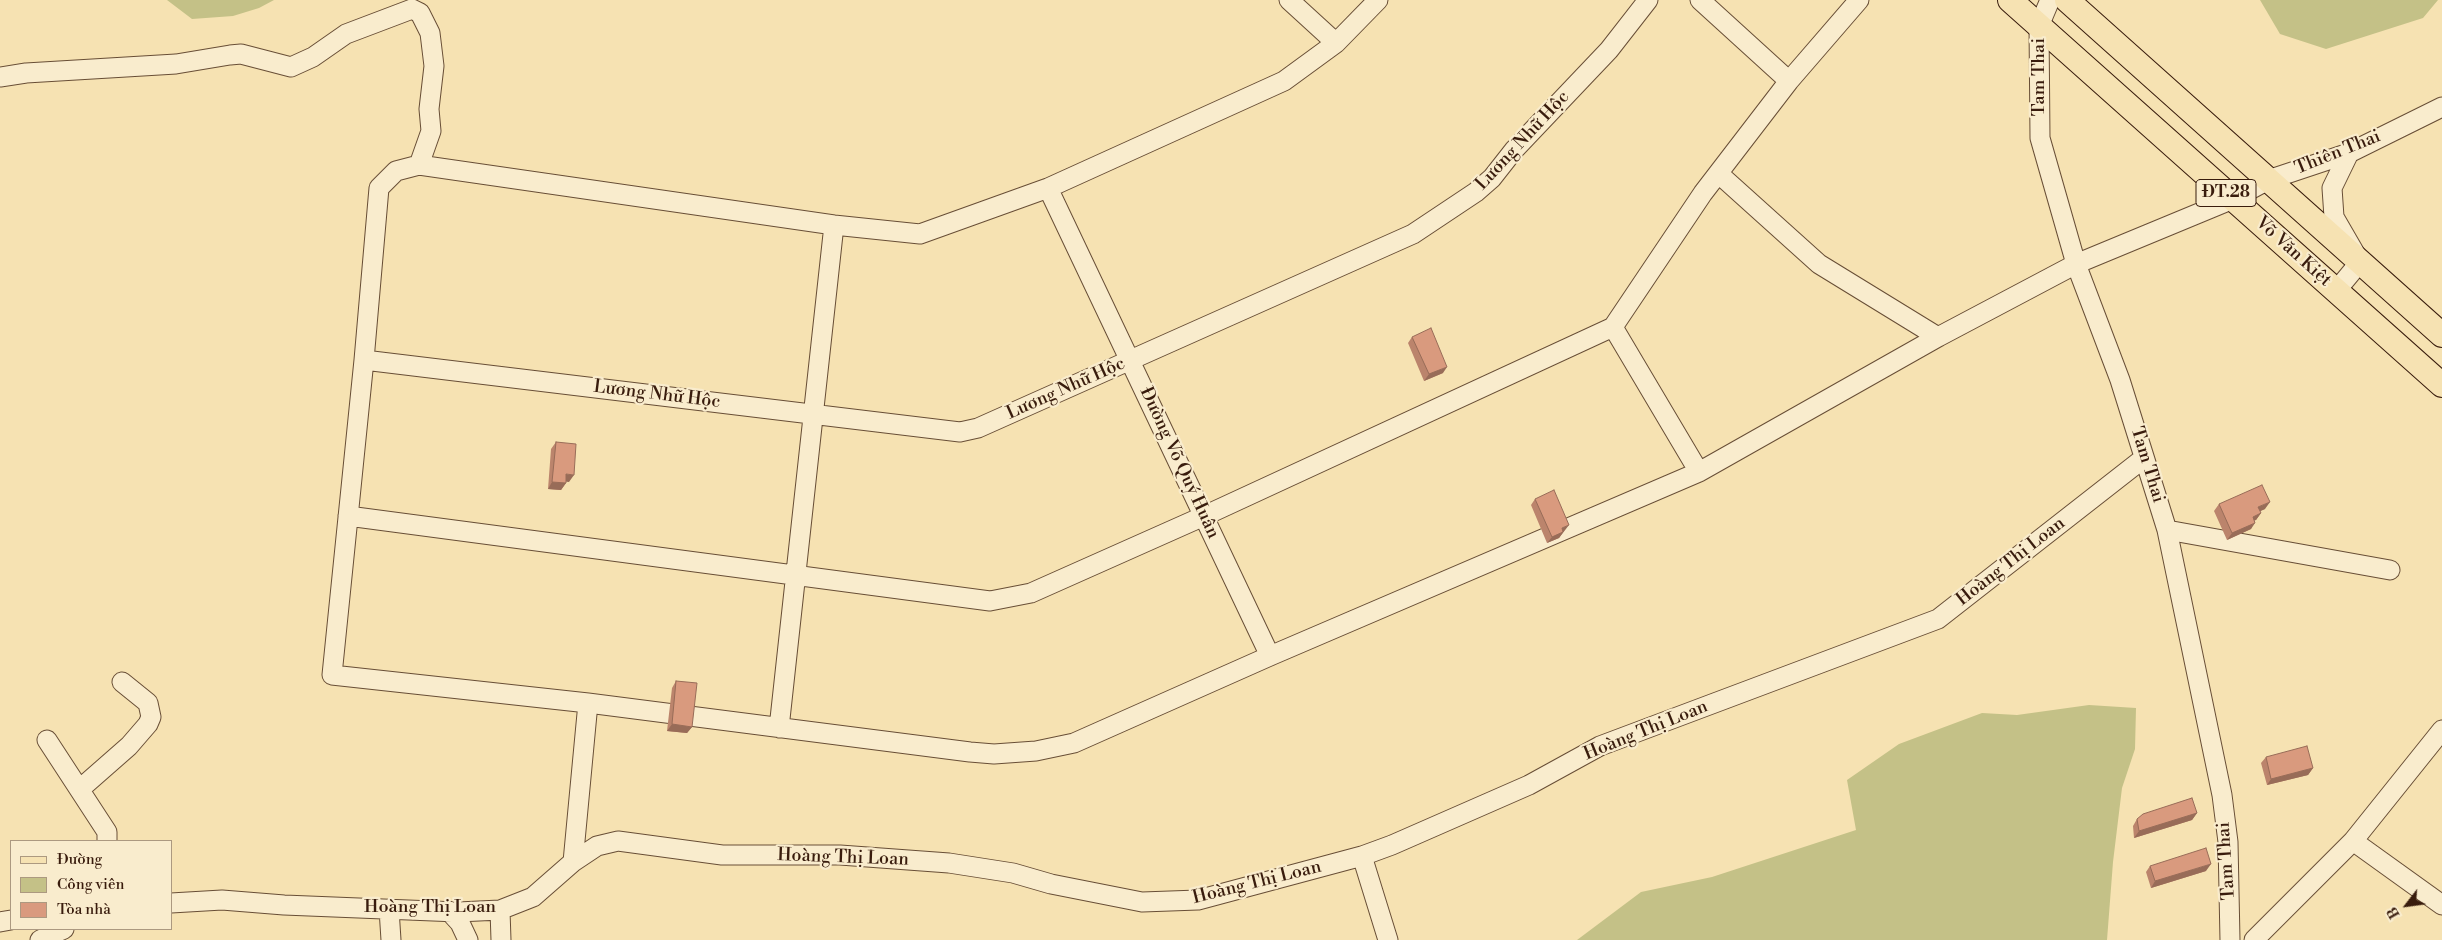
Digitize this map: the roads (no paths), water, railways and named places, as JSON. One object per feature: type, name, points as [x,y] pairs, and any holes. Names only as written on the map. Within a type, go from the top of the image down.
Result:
[{"type":"main road","name":"Võ Văn Kiệt","points":[[2010,0],[2442,385]]},
{"type":"main road","name":"Võ Văn Kiệt","points":[[2067,0],[2442,336]]},
{"type":"street","points":[[1289,0],[1336,43]]},
{"type":"street","points":[[1378,0],[1336,43],[1284,81],[1048,188],[920,234],[834,225],[419,165],[396,171],[379,188],[348,516],[990,601],[1031,593],[1204,516],[1613,327],[1703,193],[1789,81],[1859,0]]},
{"type":"street","name":"Lương Nhữ Hộc","points":[[364,360],[960,432],[978,428],[1413,234],[1476,192],[1492,178],[1514,150],[1609,50],[1648,0]]},
{"type":"street","points":[[1700,0],[1789,81]]},
{"type":"street","name":"Tam Thai","points":[[2050,0],[2039,26],[2040,138],[2076,264],[2120,380],[2167,530],[2222,795],[2228,842],[2230,940]]},
{"type":"street","points":[[0,77],[26,73],[176,64],[241,54],[291,67],[313,57],[346,34],[412,9],[420,13],[430,33],[434,66],[430,109],[431,131],[419,165]]},
{"type":"street","name":"Thiên Thai","points":[[348,516],[332,675],[588,703],[970,752],[994,754],[1036,751],[1074,743],[1270,656],[1699,472],[1938,337],[2076,264],[2233,199],[2268,180],[2350,153],[2442,106]]},
{"type":"street","points":[[2336,291],[2360,262],[2334,217],[2332,188],[2350,153]]},
{"type":"street","points":[[1719,174],[1819,264],[1938,337]]},
{"type":"street","name":"Đường Võ Quý Huân","points":[[1048,188],[1270,656]]},
{"type":"street","points":[[779,728],[834,225]]},
{"type":"street","points":[[1613,327],[1699,472]]},
{"type":"street","name":"Hoàng Thị Loan","points":[[172,903],[222,900],[453,912],[494,910],[533,897],[573,862],[596,846],[618,841],[722,855],[840,855],[948,863],[1013,872],[1051,884],[1142,902],[1198,900],[1362,856],[1432,829],[1529,784],[1600,746],[1938,619],[2144,458]]},
{"type":"street","points":[[2167,530],[2390,570]]},
{"type":"street","points":[[80,789],[129,746],[148,724],[151,717],[148,703],[122,682]]},
{"type":"street","points":[[573,862],[588,703]]},
{"type":"street","points":[[2254,940],[2353,842],[2442,730]]},
{"type":"street","points":[[47,740],[107,832],[107,840]]},
{"type":"street","points":[[2353,842],[2442,905]]},
{"type":"street","points":[[1362,856],[1388,940]]},
{"type":"street","points":[[389,909],[391,940]]},
{"type":"street","points":[[494,910],[501,940]]},
{"type":"street","points":[[453,912],[468,940]]},
{"type":"street","points":[[40,940],[62,930]]}]
